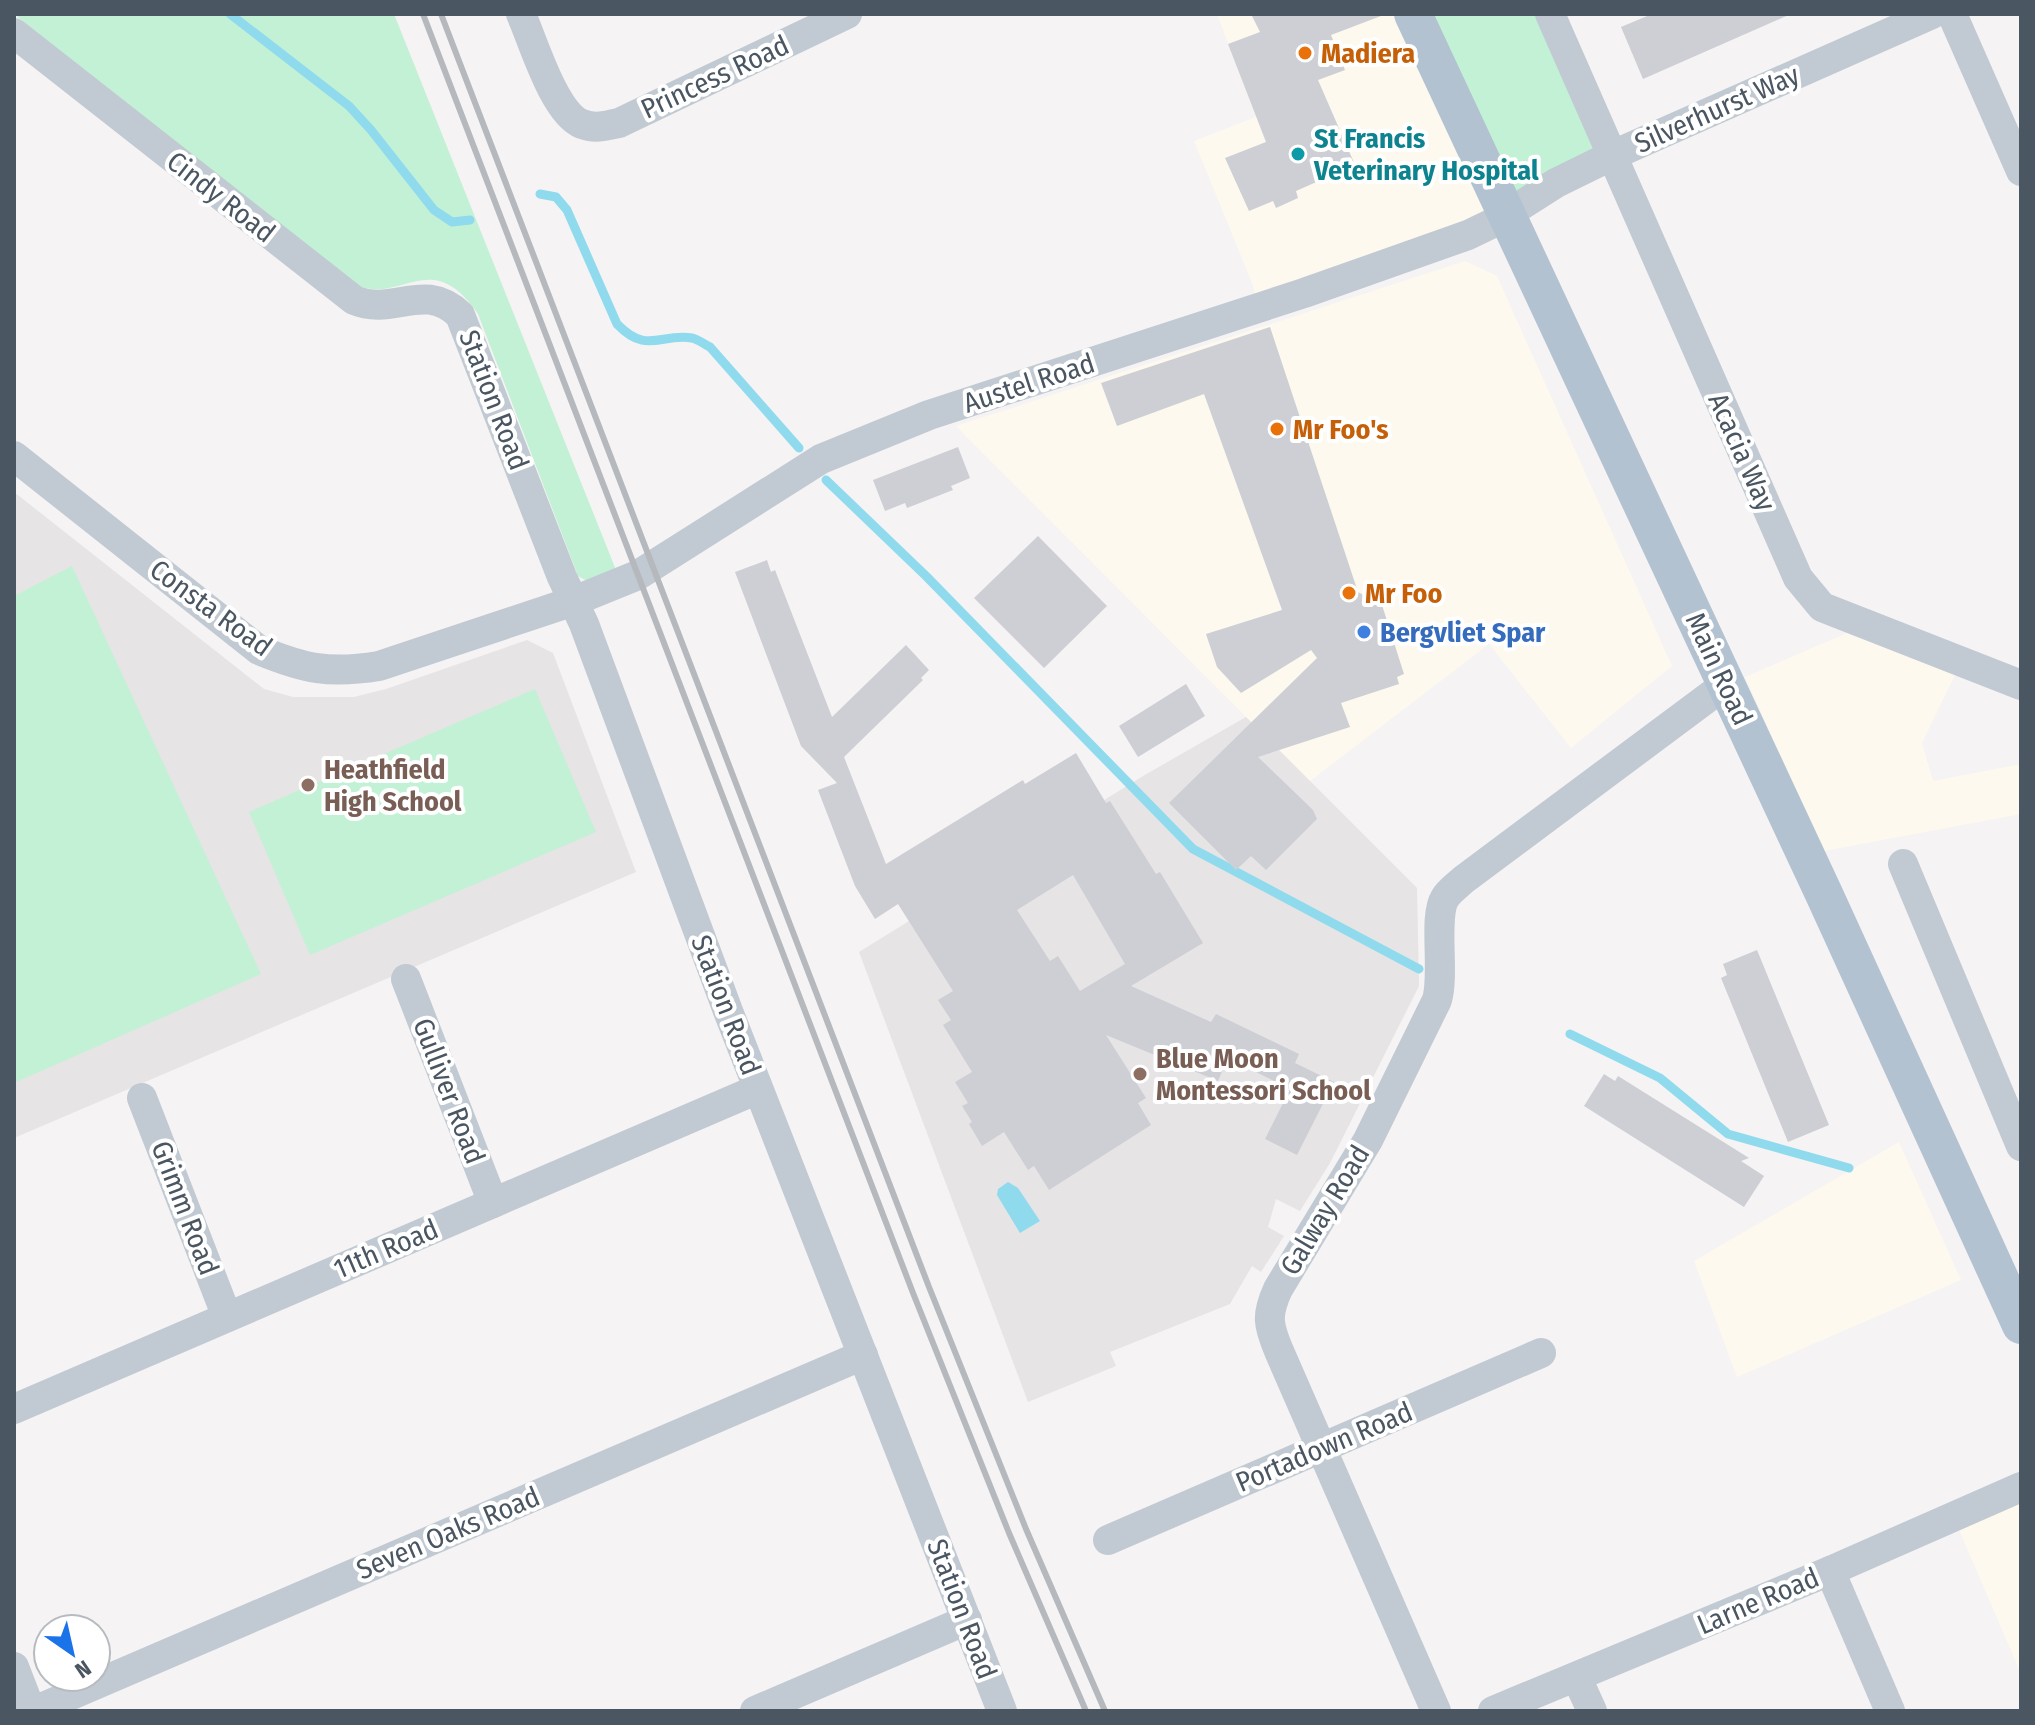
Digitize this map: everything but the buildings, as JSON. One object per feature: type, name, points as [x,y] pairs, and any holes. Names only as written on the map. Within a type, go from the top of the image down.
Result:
[{"type":"main road","name":"Main Road","points":[[1413,14],[2021,1325]]},
{"type":"street","name":"Princess Road","points":[[521,14],[565,111],[580,123],[599,128],[619,123],[847,14]]},
{"type":"street","name":"Acacia Way","points":[[1550,14],[1798,578],[1822,607],[2021,685]]},
{"type":"street","name":"Silverhurst Way","points":[[1507,214],[1545,188],[1613,155],[1932,14]]},
{"type":"street","points":[[1952,14],[2021,171]]},
{"type":"street","name":"Cindy Road","points":[[14,33],[354,300],[379,306],[426,298],[446,304]]},
{"type":"street","name":"Austel Road","points":[[574,601],[653,567],[811,465],[929,415],[1304,293],[1468,235],[1507,214]]},
{"type":"street","name":"Station Road","points":[[446,304],[460,315],[465,324],[574,601],[758,1089],[1002,1711]]},
{"type":"street","name":"Consta Road","points":[[14,456],[259,650],[294,665],[347,671],[379,666],[574,601]]},
{"type":"street","name":"Galway Road","points":[[1436,1711],[1270,1329],[1269,1308],[1368,1140],[1437,1000],[1441,982],[1440,916],[1445,898],[1463,880],[1726,684]]},
{"type":"street","points":[[1903,864],[2021,1146]]},
{"type":"street","name":"Gulliver Road","points":[[406,979],[493,1203]]},
{"type":"street","name":"11th Road","points":[[14,1409],[758,1089]]},
{"type":"street","name":"Grimm Road","points":[[142,1098],[227,1317]]},
{"type":"street","name":"Portadown Road","points":[[1108,1540],[1541,1353]]},
{"type":"street","name":"Seven Oaks Road","points":[[33,1711],[863,1355]]},
{"type":"street","name":"Larne Road","points":[[1493,1711],[1830,1571],[2021,1487]]},
{"type":"street","points":[[1830,1571],[1890,1711]]},
{"type":"street","points":[[755,1711],[967,1620]]},
{"type":"street","points":[[14,1667],[33,1711]]},
{"type":"street","points":[[1577,1678],[1592,1711]]},
{"type":"shaded area","points":[[1217,14],[1413,14],[1507,214],[1258,307],[1252,283],[1194,141],[1256,117]]},
{"type":"shaded area","points":[[1465,261],[1497,276],[1672,666],[1571,748],[1489,644],[1310,781],[956,426]]},
{"type":"shaded area","name":"Heathfield High School","points":[[14,492],[264,689],[293,697],[354,697],[386,689],[527,640],[553,653],[636,872],[14,1138]]},
{"type":"shaded area","points":[[1847,633],[1955,675],[1922,743],[1933,781],[2021,764],[2021,814],[1824,851],[1745,677]]},
{"type":"shaded area","name":"Blue Moon Montessori School","points":[[1246,717],[1417,888],[1419,986],[1330,1163],[1300,1211],[1276,1199],[1268,1227],[1284,1236],[1261,1272],[1252,1266],[1230,1304],[1110,1352],[1116,1366],[1028,1402],[859,952],[1143,776]]},
{"type":"shaded area","points":[[1899,1142],[1961,1280],[1737,1377],[1694,1261]]},
{"type":"shaded area","points":[[2021,1487],[2021,1674],[1953,1516]]},
{"type":"green space","points":[[14,14],[394,14],[616,570],[589,582],[578,576],[478,314],[461,294],[445,283],[430,280],[386,289],[354,284]]},
{"type":"green space","points":[[1415,14],[1550,14],[1613,155],[1522,203]]},
{"type":"green space","points":[[72,566],[261,974],[14,1083],[14,596]]},
{"type":"green space","points":[[535,689],[596,832],[310,955],[249,812]]},
{"type":"water","points":[[1008,1182],[1018,1188],[1040,1221],[1020,1233],[997,1195],[998,1189]]},
{"type":"waterway","points":[[230,14],[349,106],[434,210],[452,222],[470,220]]},
{"type":"waterway","points":[[540,194],[556,197],[567,210],[617,324],[637,339],[645,341],[692,338],[710,347],[799,448]]},
{"type":"waterway","points":[[826,480],[926,576],[1193,849],[1419,969]]},
{"type":"waterway","points":[[1570,1034],[1660,1078],[1728,1134],[1849,1168]]},
{"type":"railway","points":[[423,14],[913,1293],[1009,1533],[1086,1711]]},
{"type":"railway","points":[[441,14],[929,1287],[1026,1529],[1105,1711]]},
{"type":"place","name":"Madiera","points":[[1305,53]]},
{"type":"place","name":"St Francis Veterinary Hospital","points":[[1298,154]]},
{"type":"place","name":"Mr Foo's","points":[[1277,429]]},
{"type":"place","name":"Mr Foo","points":[[1349,593]]},
{"type":"place","name":"Bergvliet Spar","points":[[1364,632]]},
{"type":"place","name":"Heathfield High School","points":[[308,785]]},
{"type":"place","name":"Blue Moon Montessori School","points":[[1140,1074]]}]
